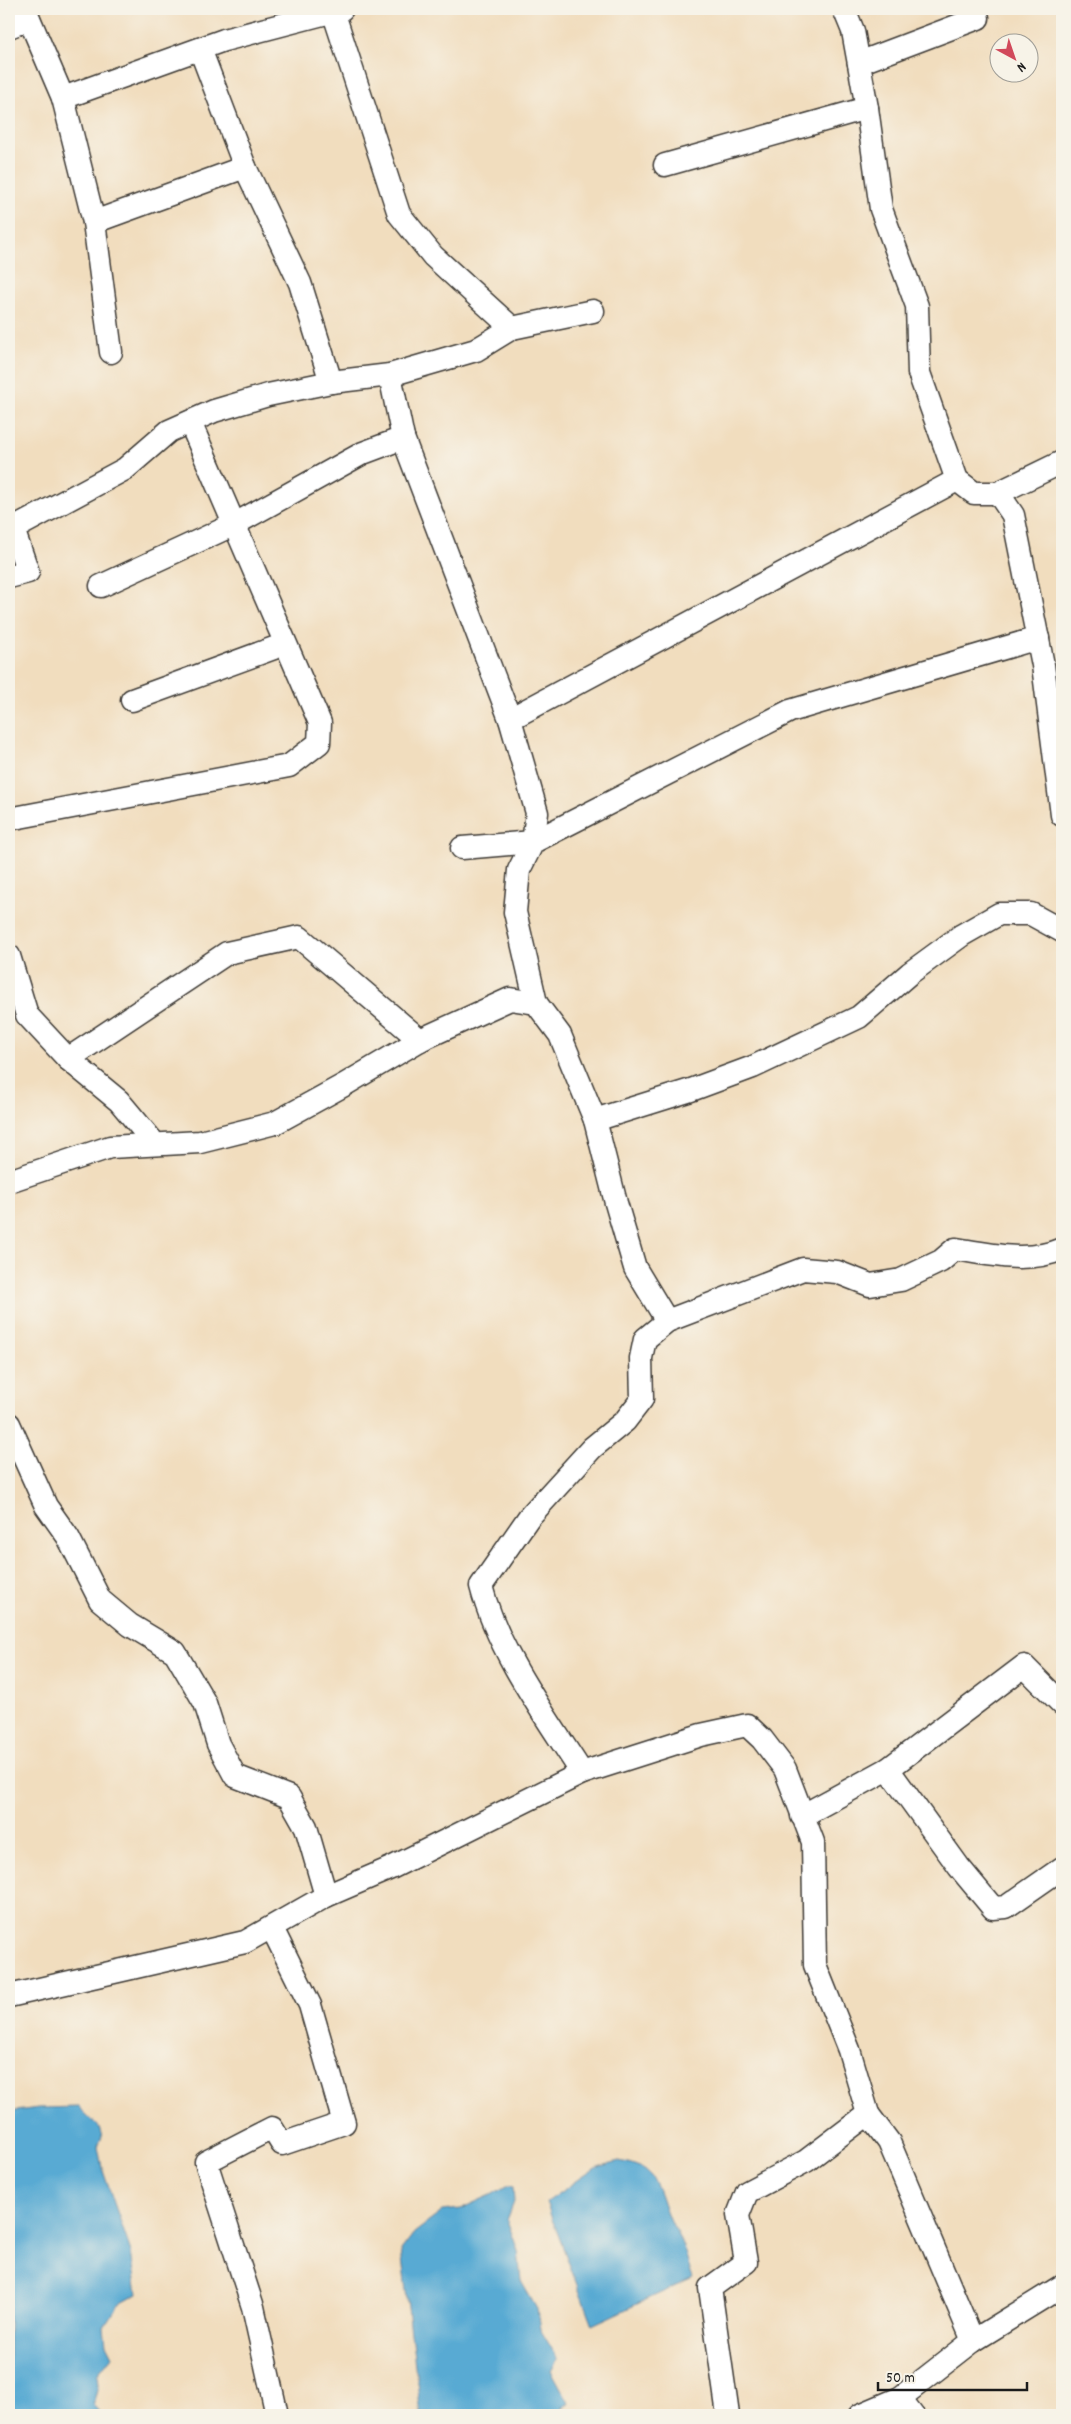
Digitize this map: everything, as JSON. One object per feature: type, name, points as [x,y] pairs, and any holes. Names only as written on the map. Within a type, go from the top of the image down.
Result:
[{"type":"street","points":[[844,9],[852,31],[859,62],[881,208],[917,306],[919,373],[957,480],[974,493],[998,492],[1062,462]]},
{"type":"street","points":[[63,98],[200,49],[337,10],[399,214],[433,256],[512,328]]},
{"type":"street","points":[[21,18],[63,98],[94,222],[111,352]]},
{"type":"street","points":[[859,62],[978,18]]},
{"type":"street","points":[[200,49],[245,167],[300,283],[331,382]]},
{"type":"street","points":[[665,165],[867,108]]},
{"type":"street","points":[[94,222],[245,167]]},
{"type":"street","points":[[9,577],[28,572],[13,528],[126,469],[169,430],[214,411],[268,395],[331,382],[390,375],[476,350],[512,328],[593,311]]},
{"type":"street","points":[[390,375],[403,438],[510,719],[537,813],[534,842],[519,870],[515,912],[536,1004],[560,1035],[595,1120],[635,1268],[667,1321]]},
{"type":"street","points":[[9,819],[289,766],[318,743],[320,722],[284,644],[235,524],[190,422]]},
{"type":"street","points":[[101,586],[235,524],[363,453],[403,438]]},
{"type":"street","points":[[510,719],[957,480]]},
{"type":"street","points":[[998,492],[1013,515],[1038,638],[1062,815]]},
{"type":"street","points":[[462,848],[534,842],[790,711],[1038,638]]},
{"type":"street","points":[[132,700],[284,644]]},
{"type":"street","points":[[595,1120],[691,1090],[753,1066],[859,1017],[910,973],[962,935],[999,914],[1031,914],[1062,931]]},
{"type":"street","points":[[68,1059],[227,953],[299,937],[420,1040]]},
{"type":"street","points":[[9,956],[27,1015],[68,1059],[119,1101],[155,1144]]},
{"type":"street","points":[[9,1181],[110,1147],[200,1142],[275,1123],[420,1040],[510,999],[536,1004]]},
{"type":"street","points":[[582,1773],[527,1687],[488,1612],[481,1586],[529,1516],[592,1448],[625,1421],[642,1399],[641,1358],[644,1338],[667,1321],[803,1269],[837,1272],[870,1285],[901,1280],[941,1261],[955,1249],[1012,1259],[1050,1254],[1062,1249]]},
{"type":"street","points":[[9,1424],[46,1506],[68,1537],[100,1600],[130,1624],[175,1652],[205,1703],[218,1744],[235,1776],[289,1797],[306,1827],[326,1896]]},
{"type":"street","points":[[802,1816],[888,1769],[1024,1666],[1062,1704]]},
{"type":"street","points":[[9,1996],[245,1942],[326,1896],[391,1868],[582,1773],[702,1735],[747,1725],[762,1739],[785,1769],[813,1842],[815,1966],[849,2050],[868,2114],[889,2142],[973,2341]]},
{"type":"street","points":[[888,1769],[959,1867],[993,1908],[1006,1907],[1062,1868]]},
{"type":"street","points":[[272,1928],[310,2005],[344,2123],[282,2144],[272,2128],[206,2162],[253,2307],[277,2415]]},
{"type":"street","points":[[728,2415],[710,2288],[746,2262],[738,2215],[747,2192],[806,2161],[868,2114]]},
{"type":"street","points":[[860,2415],[907,2407],[973,2341],[1062,2286]]},
{"type":"water","points":[[79,2107],[99,2127],[102,2137],[98,2147],[102,2168],[131,2252],[137,2294],[119,2304],[104,2327],[106,2344],[112,2356],[97,2375],[98,2385],[93,2405],[102,2415],[9,2415],[9,2112],[38,2108]]},
{"type":"water","points":[[619,2161],[642,2169],[655,2181],[683,2248],[693,2278],[592,2325],[546,2202],[597,2167]]},
{"type":"water","points":[[506,2186],[513,2186],[514,2202],[507,2220],[518,2251],[521,2281],[537,2309],[540,2329],[558,2359],[551,2370],[569,2403],[562,2408],[561,2415],[421,2415],[401,2250],[414,2233],[443,2211],[460,2209]]}]
